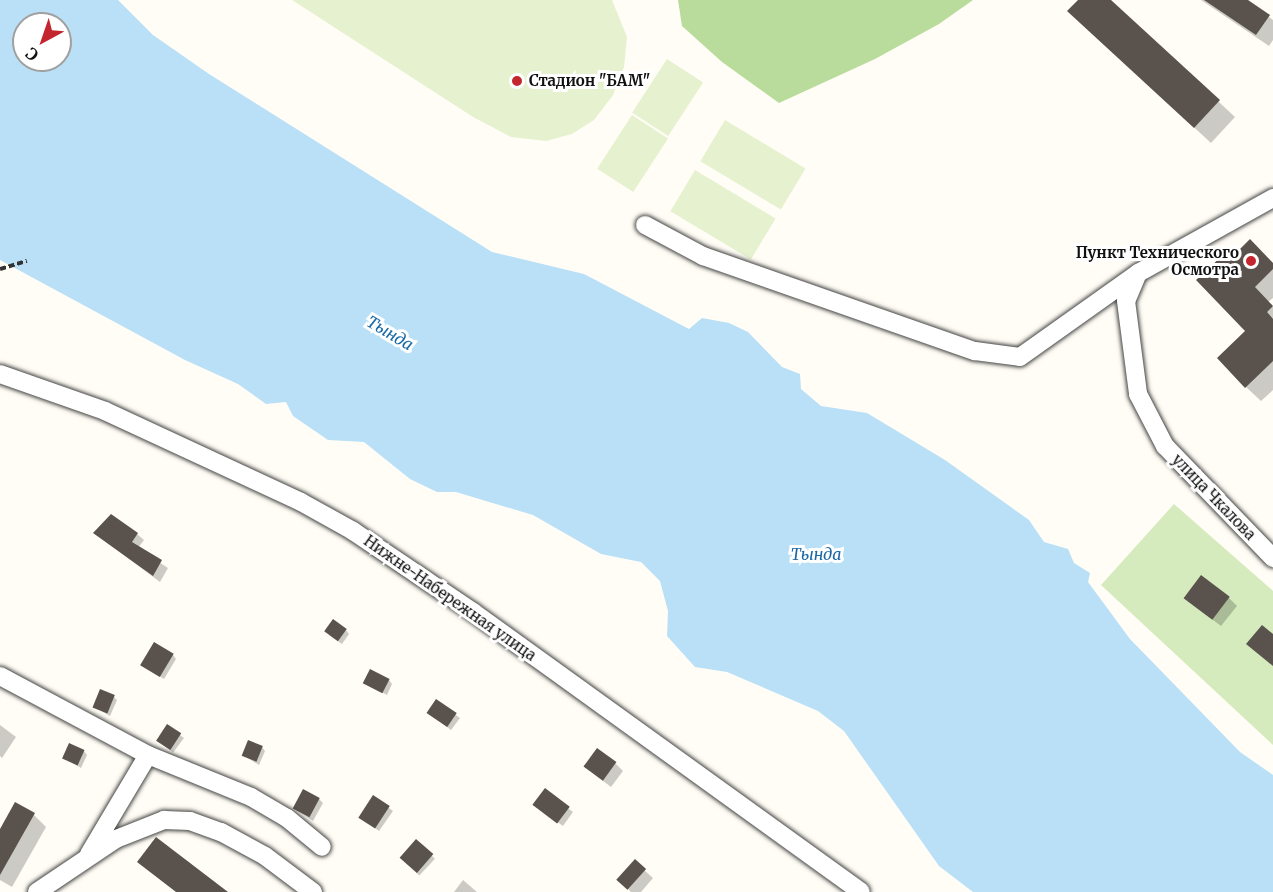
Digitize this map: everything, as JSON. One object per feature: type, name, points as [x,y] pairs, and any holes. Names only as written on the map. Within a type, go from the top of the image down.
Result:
[{"type":"street","points":[[645,225],[714,259],[975,351],[1020,357],[1138,273],[1273,198]]},
{"type":"street","name":"улица Чкалова","points":[[1138,273],[1126,301],[1138,394],[1165,446],[1273,558]]},
{"type":"street","name":"Нижне-Набережная улица","points":[[0,374],[105,411],[301,502],[353,531],[473,612],[861,892]]},
{"type":"street","points":[[0,676],[147,755],[251,797],[286,818],[322,847]]},
{"type":"street","points":[[86,858],[147,755]]},
{"type":"street","points":[[37,892],[116,839],[164,820],[190,821],[221,832],[265,856],[313,892]]},
{"type":"path","points":[[0,269],[27,261]]},
{"type":"green space","name":"Стадион \"БАМ\"","points":[[292,0],[612,0],[627,37],[624,67],[613,95],[594,120],[572,134],[546,141],[511,137],[473,117]]},
{"type":"green space","points":[[678,0],[973,0],[939,24],[875,59],[779,103],[722,62],[682,26]]},
{"type":"green space","points":[[667,59],[703,82],[668,136],[632,113]]},
{"type":"green space","points":[[632,115],[668,138],[633,192],[597,169]]},
{"type":"green space","points":[[725,120],[806,168],[781,210],[700,161]]},
{"type":"green space","points":[[695,170],[776,218],[751,260],[670,211]]},
{"type":"green space","points":[[1174,504],[1273,591],[1273,745],[1101,585]]},
{"type":"water","name":"Тында","points":[[0,0],[118,0],[153,35],[209,74],[492,252],[584,274],[689,329],[702,318],[729,323],[748,332],[782,367],[800,374],[801,389],[821,406],[867,413],[945,460],[1029,520],[1044,542],[1068,549],[1074,563],[1090,573],[1088,582],[1130,639],[1240,752],[1273,775],[1273,892],[973,892],[939,866],[844,731],[818,711],[727,672],[695,667],[667,636],[668,611],[660,581],[641,562],[601,554],[533,515],[456,492],[437,492],[410,479],[364,442],[328,440],[293,416],[286,402],[266,404],[238,384],[185,360],[0,260]]},
{"type":"building","points":[[1078,0],[1111,0],[1220,100],[1194,128],[1067,11]]},
{"type":"building","points":[[1204,0],[1248,0],[1270,15],[1256,35]]},
{"type":"building","points":[[1250,239],[1273,263],[1273,269],[1255,287],[1273,306],[1267,312],[1273,319],[1273,361],[1245,388],[1217,358],[1245,331],[1196,280],[1224,254],[1229,260]]},
{"type":"building","points":[[111,514],[138,533],[132,542],[162,560],[153,576],[93,533]]},
{"type":"building","points":[[1201,575],[1230,597],[1212,620],[1184,598]]},
{"type":"building","points":[[333,619],[347,629],[338,641],[324,631]]},
{"type":"building","points":[[1262,625],[1273,634],[1273,666],[1246,644]]},
{"type":"building","points":[[154,642],[174,654],[160,677],[140,665]]},
{"type":"building","points":[[370,669],[390,679],[382,693],[363,683]]},
{"type":"building","points":[[100,689],[115,695],[107,714],[93,708]]},
{"type":"building","points":[[436,699],[457,713],[447,727],[426,713]]},
{"type":"building","points":[[167,724],[181,733],[170,750],[156,741]]},
{"type":"building","points":[[248,740],[263,746],[256,762],[242,756]]},
{"type":"building","points":[[69,743],[85,750],[78,765],[62,759]]},
{"type":"building","points":[[597,748],[616,762],[603,781],[583,767]]},
{"type":"building","points":[[545,788],[570,807],[557,823],[532,805]]},
{"type":"building","points":[[303,789],[320,798],[309,817],[293,808]]},
{"type":"building","points":[[373,795],[390,806],[375,829],[358,818]]},
{"type":"building","points":[[15,802],[35,813],[0,875],[0,829]]},
{"type":"building","points":[[156,837],[228,892],[176,892],[137,862]]},
{"type":"building","points":[[416,839],[433,854],[417,873],[400,858]]},
{"type":"building","points":[[635,859],[646,869],[627,890],[616,880]]},
{"type":"place","name":"Стадион \"БАМ\"","points":[[517,81]]},
{"type":"place","name":"Пункт Технического Осмотра","points":[[1251,261]]}]
